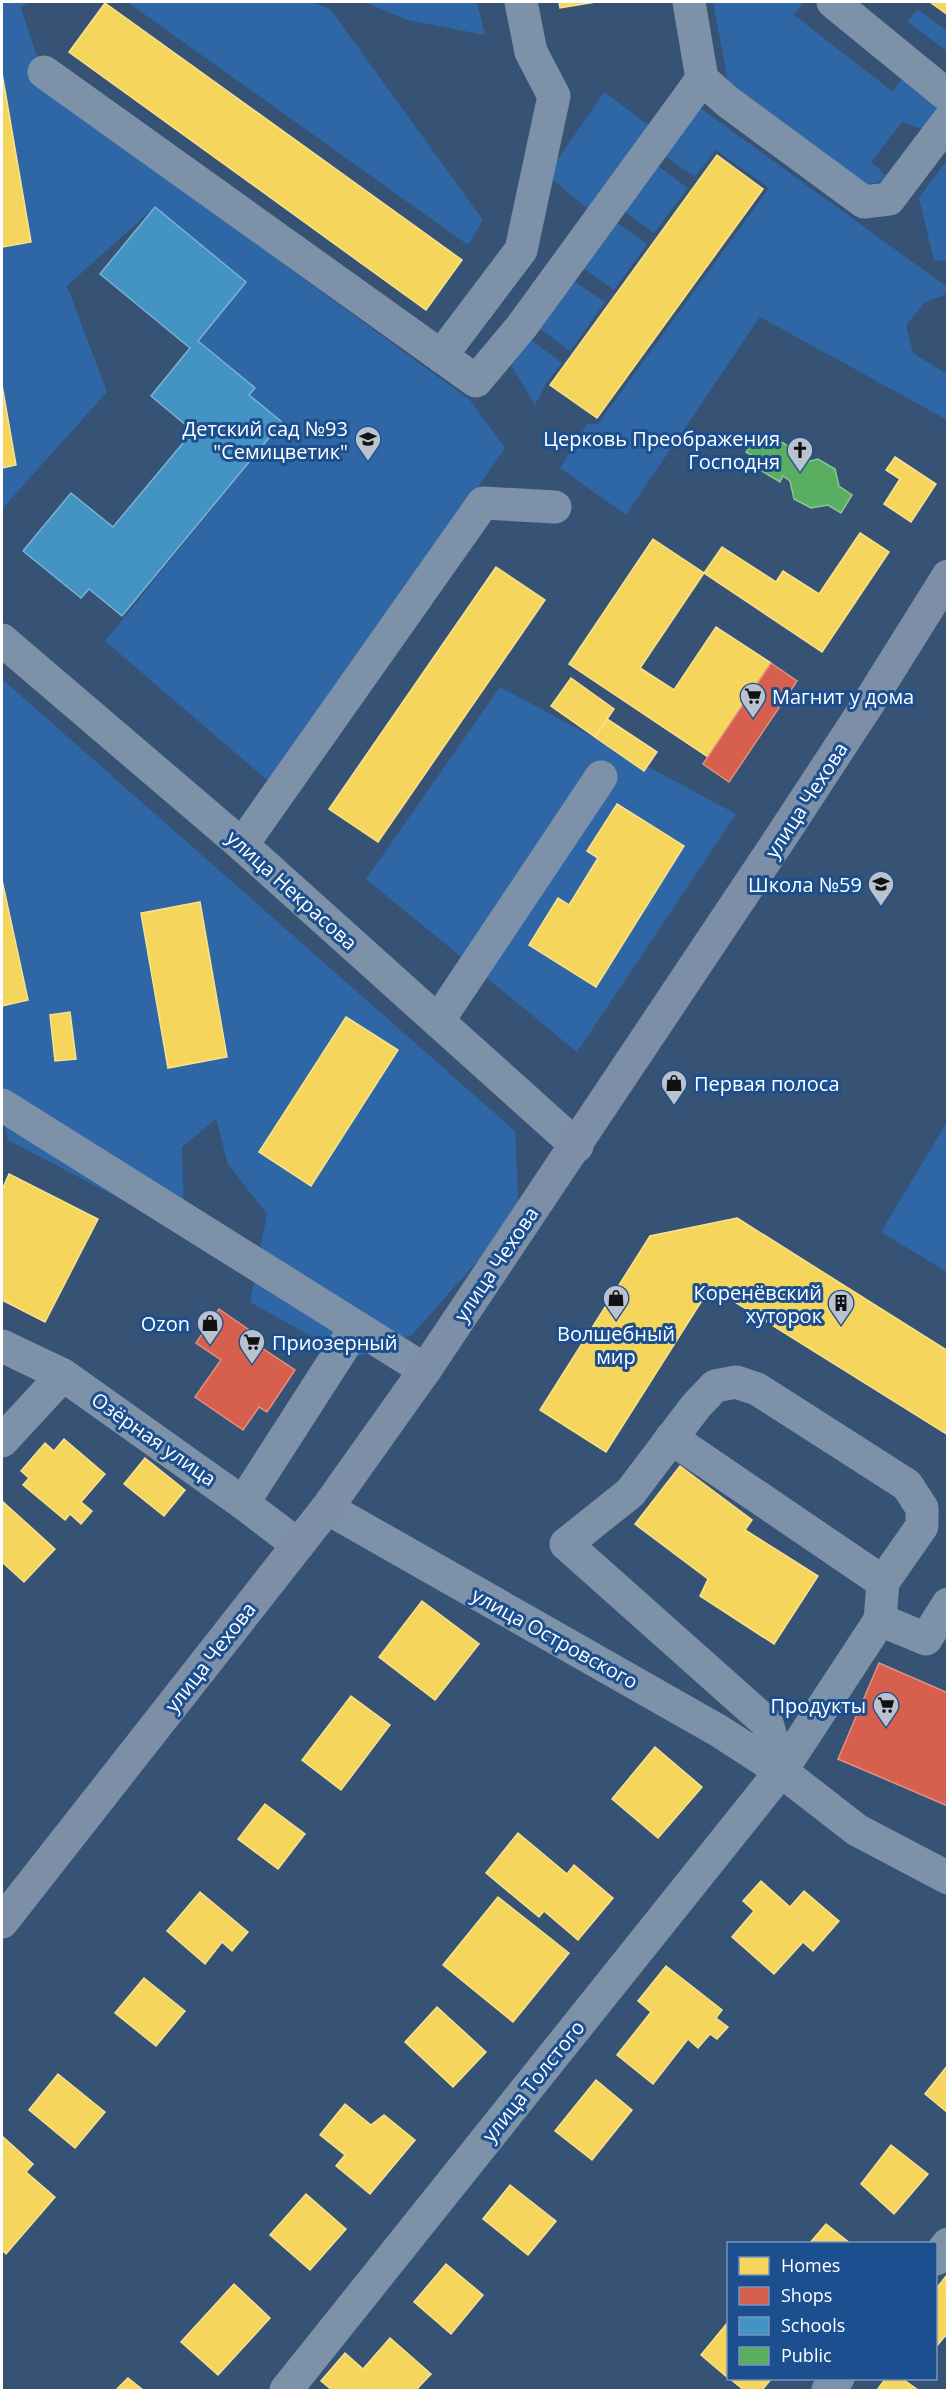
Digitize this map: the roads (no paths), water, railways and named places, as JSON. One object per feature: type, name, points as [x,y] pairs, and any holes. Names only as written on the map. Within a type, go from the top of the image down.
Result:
[{"type":"main road","name":"улица Чехова","points":[[2,1922],[327,1508],[425,1370],[577,1146],[862,714],[948,576]]},
{"type":"street","points":[[441,356],[521,250],[554,96],[531,52],[521,2]]},
{"type":"street","points":[[689,2],[702,79],[728,102],[864,202],[889,199],[948,121]]},
{"type":"street","points":[[833,2],[948,96]]},
{"type":"street","points":[[44,72],[476,381],[522,326],[702,79]]},
{"type":"street","points":[[242,845],[483,503],[555,507]]},
{"type":"street","name":"улица Некрасова","points":[[2,640],[242,845],[577,1146]]},
{"type":"street","points":[[438,1021],[601,777]]},
{"type":"street","points":[[2,1105],[425,1370]]},
{"type":"street","points":[[243,1503],[356,1327]]},
{"type":"street","name":"Озёрная улица","points":[[2,1346],[63,1375],[298,1545]]},
{"type":"street","points":[[2,1441],[63,1375]]},
{"type":"street","points":[[736,1382],[757,1389],[908,1485],[922,1508],[922,1526],[883,1582],[880,1620],[781,1772],[767,1723],[566,1544],[630,1494],[696,1406],[716,1386],[736,1382]]},
{"type":"street","points":[[671,1438],[883,1582]]},
{"type":"street","name":"улица Островского","points":[[327,1508],[719,1731],[781,1772],[856,1830],[948,1878]]},
{"type":"street","points":[[880,1620],[937,1644],[948,1604]]},
{"type":"street","name":"улица Толстого","points":[[286,2391],[781,1772]]},
{"type":"street","points":[[937,2258],[948,2244]]},
{"type":"place","name":"Детский сад №93 \"Семицветик\"","points":[[368,462]]},
{"type":"place","name":"Церковь Преображения Господня","points":[[800,473]]},
{"type":"place","name":"Магнит у дома","points":[[753,719]]},
{"type":"place","name":"Школа №59","points":[[881,907]]},
{"type":"place","name":"Первая полоса","points":[[674,1106]]},
{"type":"place","name":"Волшебный мир","points":[[616,1321]]},
{"type":"place","name":"Коренёвский хуторок","points":[[841,1326]]},
{"type":"place","name":"Ozon","points":[[210,1346]]},
{"type":"place","name":"Приозерный","points":[[252,1365]]},
{"type":"place","name":"Продукты","points":[[886,1728]]}]
